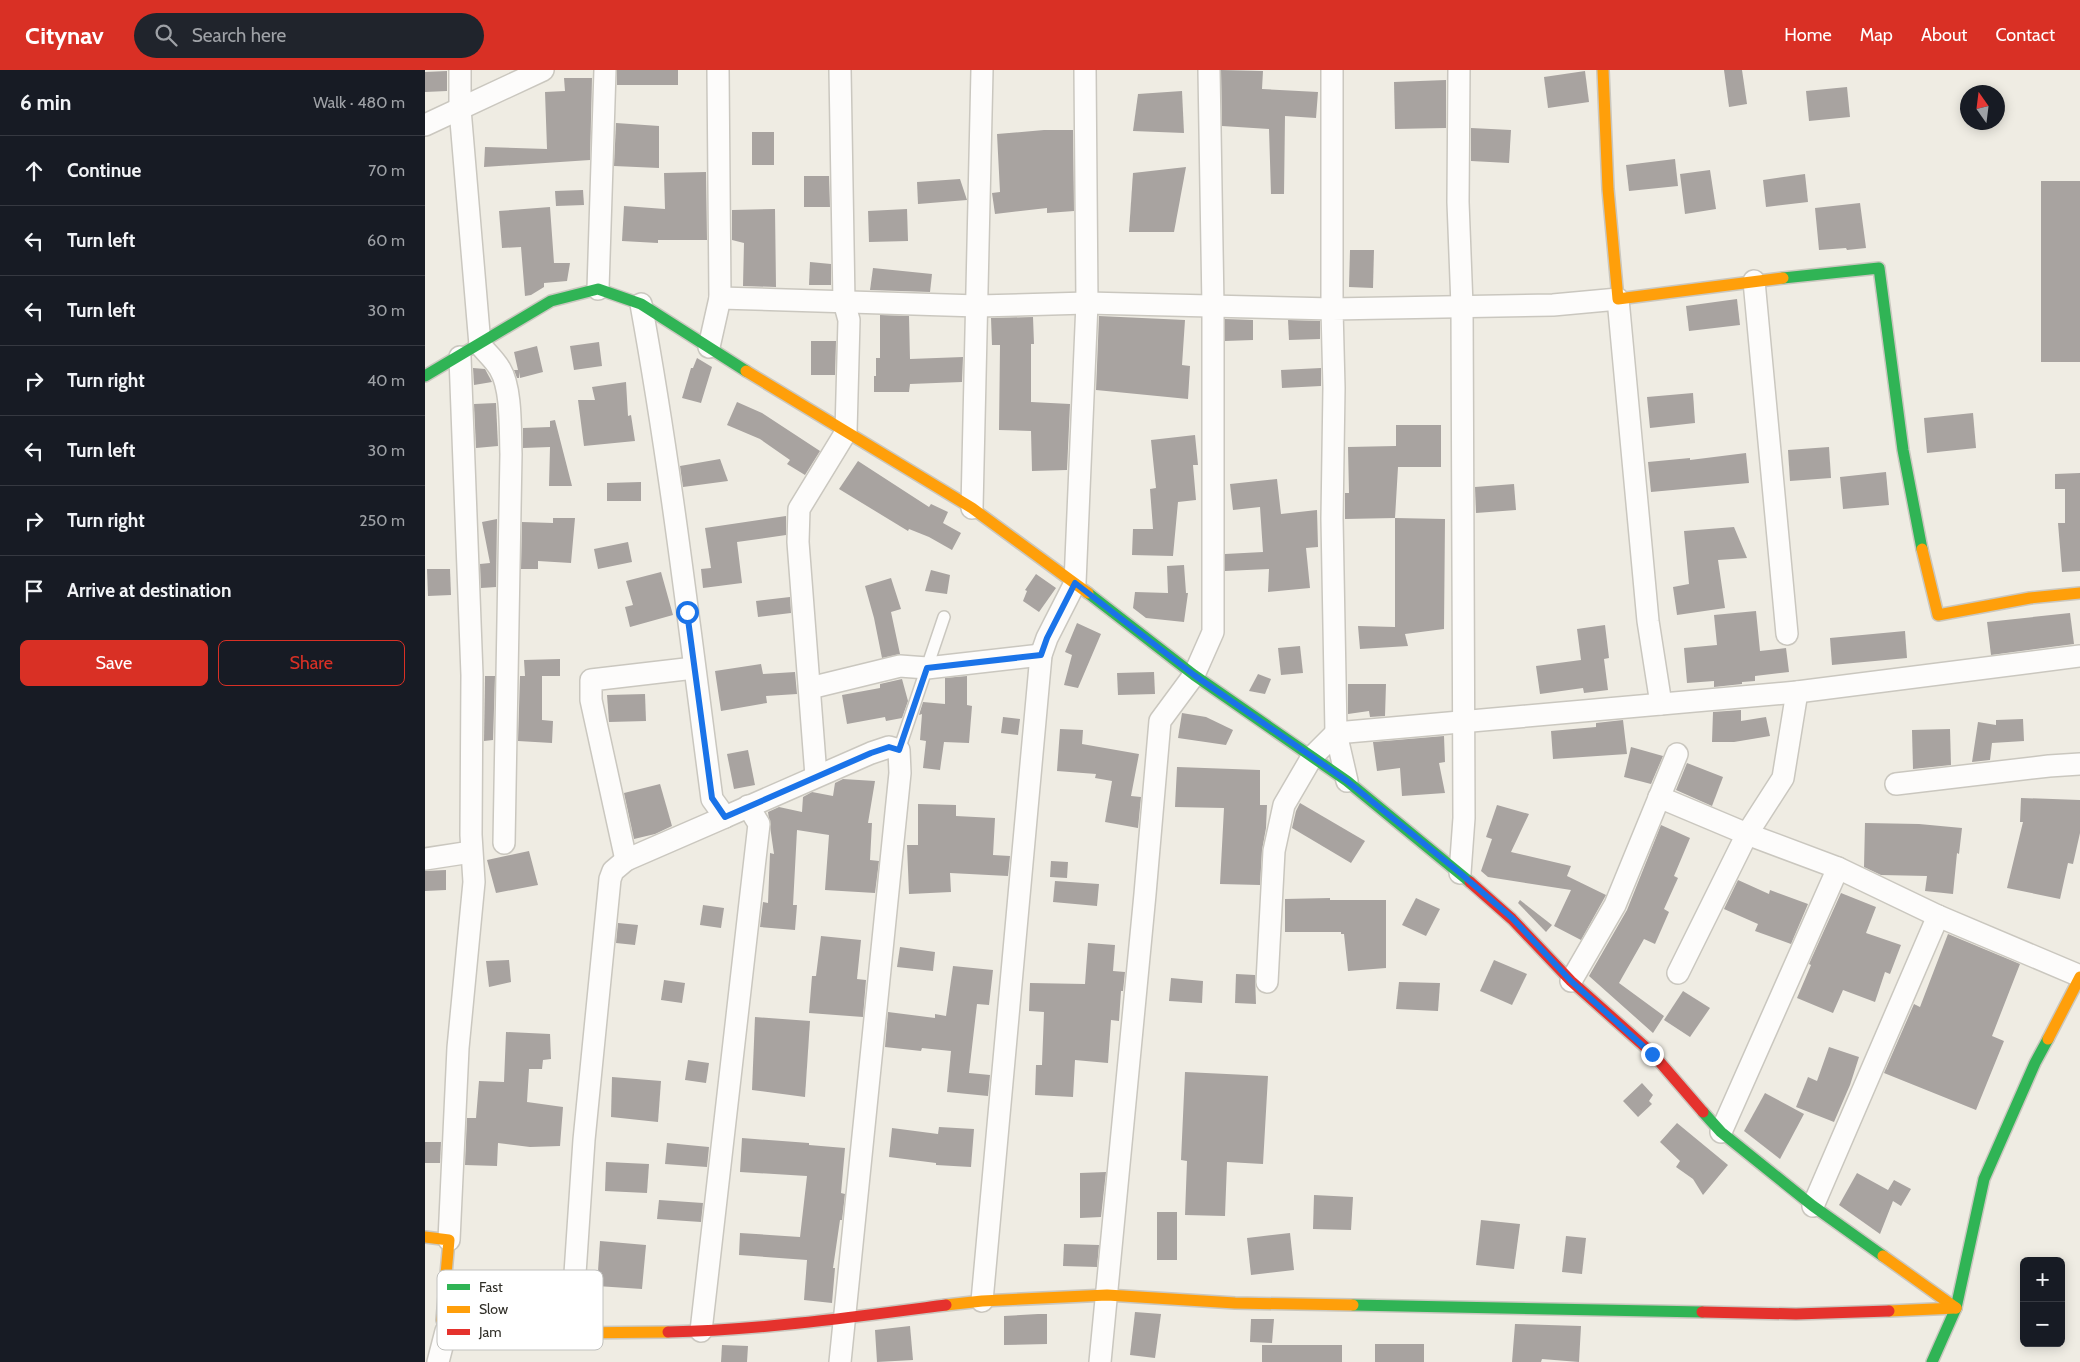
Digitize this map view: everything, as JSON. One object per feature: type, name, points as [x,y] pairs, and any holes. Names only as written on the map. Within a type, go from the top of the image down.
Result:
[{"type":"street","points":[[460,70],[460,109],[479,345],[500,369],[506,384],[511,445],[503,843]]},
{"type":"street","points":[[425,125],[543,70]]},
{"type":"street","points":[[598,289],[605,70]]},
{"type":"street","points":[[709,347],[720,298],[718,70]]},
{"type":"street","points":[[816,776],[798,542],[799,509],[846,432],[849,320],[844,302],[840,70]]},
{"type":"street","points":[[972,508],[982,70]]},
{"type":"street","points":[[981,1301],[1041,655],[1047,638],[1075,583],[1087,303],[1085,70]]},
{"type":"street","points":[[1099,1362],[1107,1295],[1160,721],[1194,675],[1213,632],[1213,307],[1209,70]]},
{"type":"street","points":[[1332,70],[1332,309],[1334,388],[1332,519],[1336,733],[1347,781]]},
{"type":"street","points":[[1459,70],[1458,202],[1462,306],[1464,818],[1460,873]]},
{"type":"street","points":[[1603,70],[1608,189],[1618,299],[1648,622],[1661,704]]},
{"type":"street","points":[[720,298],[978,306],[1087,303],[1332,309],[1553,305],[1879,268],[1903,450],[1917,530],[1938,615],[2030,598],[2080,593]]},
{"type":"street","points":[[1754,281],[1787,634]]},
{"type":"street","points":[[425,376],[460,357],[551,301],[598,289],[641,304],[972,508],[1075,583],[1194,675],[1347,781],[1512,918],[1571,981],[1652,1054],[1721,1132],[1813,1206],[1956,1308]]},
{"type":"street","points":[[641,304],[668,465],[712,798],[725,817]]},
{"type":"street","points":[[446,1270],[458,1048],[474,882],[471,852],[472,675],[460,357]]},
{"type":"street","points":[[810,688],[900,666],[927,668],[1041,655]]},
{"type":"street","points":[[1267,982],[1274,851],[1284,805],[1312,757],[1336,733],[1797,692],[2080,656]]},
{"type":"street","points":[[626,860],[591,700],[591,680],[695,668]]},
{"type":"street","points":[[1678,973],[1747,834],[1783,778],[1797,692]]},
{"type":"street","points":[[576,1270],[585,1140],[613,871],[626,860],[816,776],[889,747],[899,750],[900,773],[846,1318],[840,1362]]},
{"type":"street","points":[[1571,981],[1615,905],[1677,754]]},
{"type":"street","points":[[1896,784],[2080,764]]},
{"type":"street","points":[[1659,797],[1747,834],[1838,868],[1938,916],[2080,977],[2035,1063],[1984,1179],[1956,1308],[1932,1362]]},
{"type":"street","points":[[701,1330],[759,824],[748,806]]},
{"type":"street","points":[[425,859],[471,852]]},
{"type":"street","points":[[1721,1132],[1838,868]]},
{"type":"street","points":[[1813,1206],[1938,916]]},
{"type":"street","points":[[425,1237],[449,1240]]},
{"type":"street","points":[[603,1332],[701,1330],[846,1318],[981,1301],[1107,1295],[1235,1303],[1787,1314],[1956,1308]]},
{"type":"lane","points":[[899,750],[944,617]]},
{"type":"building","points":[[617,70],[678,70],[678,85],[617,85]]},
{"type":"building","points":[[1221,70],[1263,71],[1262,89],[1318,92],[1316,118],[1285,116],[1284,194],[1271,194],[1269,129],[1222,126]]},
{"type":"building","points":[[1724,70],[1742,70],[1747,104],[1729,107]]},
{"type":"building","points":[[447,71],[447,91],[425,92],[425,72]]},
{"type":"building","points":[[1585,71],[1589,102],[1548,108],[1544,77]]},
{"type":"building","points":[[564,78],[592,78],[590,160],[484,167],[485,147],[547,149],[545,92],[565,91]]},
{"type":"building","points":[[1446,80],[1446,128],[1395,129],[1394,82]]},
{"type":"building","points":[[1847,87],[1850,117],[1809,121],[1806,91]]},
{"type":"building","points":[[1182,91],[1184,133],[1133,131],[1138,94]]},
{"type":"building","points":[[616,123],[659,126],[659,168],[614,166]]},
{"type":"building","points":[[1471,128],[1511,130],[1509,163],[1471,161]]},
{"type":"building","points":[[1044,130],[1073,130],[1074,211],[1047,213],[1047,208],[995,214],[992,193],[1000,192],[997,134]]},
{"type":"building","points":[[752,132],[774,132],[774,165],[752,165]]},
{"type":"building","points":[[1675,159],[1678,186],[1629,191],[1626,165]]},
{"type":"building","points":[[1186,167],[1174,232],[1129,232],[1133,173]]},
{"type":"building","points":[[1710,170],[1716,209],[1685,214],[1680,174]]},
{"type":"building","points":[[706,172],[707,240],[658,240],[658,243],[622,241],[624,206],[665,209],[664,173]]},
{"type":"building","points":[[1805,174],[1808,202],[1766,207],[1763,180]]},
{"type":"building","points":[[804,176],[829,176],[830,207],[804,207]]},
{"type":"building","points":[[960,179],[967,200],[918,204],[917,182]]},
{"type":"building","points":[[2041,181],[2080,181],[2080,362],[2041,362]]},
{"type":"building","points":[[583,190],[584,205],[556,206],[555,191]]},
{"type":"building","points":[[1860,203],[1866,248],[1819,250],[1815,208]]},
{"type":"building","points":[[550,207],[554,263],[570,263],[567,281],[544,283],[544,287],[531,295],[525,296],[521,247],[502,248],[499,211]]},
{"type":"building","points":[[775,209],[776,287],[743,286],[744,243],[732,240],[732,210]]},
{"type":"building","points":[[907,209],[908,241],[869,242],[868,211]]},
{"type":"building","points":[[1350,250],[1374,250],[1373,288],[1349,287]]},
{"type":"building","points":[[810,262],[831,264],[831,285],[809,285]]},
{"type":"building","points":[[873,268],[932,274],[930,292],[870,290]]},
{"type":"building","points":[[1737,299],[1740,325],[1689,331],[1686,306]]},
{"type":"building","points":[[880,315],[909,316],[910,359],[963,357],[962,382],[910,384],[909,392],[874,392],[876,358],[880,358]]},
{"type":"building","points":[[1099,316],[1185,320],[1182,365],[1190,366],[1188,399],[1096,390]]},
{"type":"building","points":[[1033,317],[1034,344],[1031,344],[1031,402],[1070,404],[1067,470],[1032,471],[1031,431],[999,430],[1000,345],[992,345],[991,318]]},
{"type":"building","points":[[1225,319],[1253,320],[1253,340],[1225,341]]},
{"type":"building","points":[[1288,320],[1320,321],[1320,339],[1289,340]]},
{"type":"building","points":[[811,341],[836,341],[835,375],[811,375]]},
{"type":"building","points":[[599,342],[602,366],[574,370],[570,346]]},
{"type":"building","points":[[537,346],[543,372],[520,378],[519,372],[519,378],[517,378],[514,370],[518,370],[514,352]]},
{"type":"building","points":[[697,358],[712,367],[701,403],[682,398],[691,368],[693,368]]},
{"type":"building","points":[[473,368],[485,369],[492,382],[474,385]]},
{"type":"building","points":[[1321,368],[1321,386],[1282,388],[1281,370]]},
{"type":"building","points":[[626,382],[628,416],[631,415],[635,441],[584,446],[578,400],[595,400],[592,387]]},
{"type":"building","points":[[1693,393],[1695,423],[1650,428],[1647,397]]},
{"type":"building","points":[[737,402],[762,413],[820,451],[805,475],[787,464],[790,460],[760,439],[727,425]]},
{"type":"building","points":[[496,403],[498,446],[476,448],[474,404]]},
{"type":"building","points":[[1973,413],[1976,448],[1927,453],[1924,418]]},
{"type":"building","points":[[555,420],[572,486],[549,486],[550,447],[523,448],[523,428],[550,427],[550,421]]},
{"type":"building","points":[[1396,425],[1441,425],[1441,467],[1398,467],[1395,518],[1345,519],[1345,493],[1349,493],[1348,447],[1396,446]]},
{"type":"building","points":[[1195,435],[1198,465],[1193,465],[1196,500],[1178,502],[1173,556],[1132,555],[1133,529],[1153,529],[1150,489],[1156,488],[1151,440]]},
{"type":"building","points":[[1829,447],[1831,478],[1790,481],[1788,450]]},
{"type":"building","points":[[1746,453],[1749,483],[1651,492],[1648,462],[1690,458],[1690,460]]},
{"type":"building","points":[[720,459],[728,481],[683,487],[680,466]]},
{"type":"building","points":[[858,461],[929,507],[931,504],[948,512],[943,523],[961,533],[952,550],[929,537],[909,529],[908,531],[839,489]]},
{"type":"building","points":[[1886,472],[1889,505],[1843,509],[1840,477]]},
{"type":"building","points":[[2080,473],[2080,571],[2062,572],[2058,523],[2065,523],[2065,489],[2055,489],[2055,474]]},
{"type":"building","points":[[1277,479],[1281,514],[1317,510],[1318,547],[1306,548],[1310,588],[1268,592],[1269,569],[1225,571],[1225,554],[1263,552],[1260,507],[1233,510],[1230,484]]},
{"type":"building","points":[[641,482],[641,501],[607,501],[607,483]]},
{"type":"building","points":[[1514,484],[1516,510],[1476,513],[1475,487]]},
{"type":"building","points":[[786,516],[786,535],[737,542],[742,583],[703,588],[701,569],[711,568],[705,528]]},
{"type":"building","points":[[553,518],[575,518],[571,563],[538,561],[538,569],[521,569],[522,522],[553,523]]},
{"type":"building","points":[[1395,518],[1445,519],[1444,629],[1405,634],[1408,646],[1360,649],[1358,626],[1395,627]]},
{"type":"building","points":[[497,519],[496,587],[481,588],[480,564],[490,563],[482,522]]},
{"type":"building","points":[[1734,527],[1747,558],[1718,560],[1725,608],[1677,615],[1673,587],[1689,584],[1684,531]]},
{"type":"building","points":[[628,542],[632,562],[598,569],[594,549]]},
{"type":"building","points":[[1184,565],[1186,593],[1188,593],[1184,622],[1146,618],[1133,608],[1135,592],[1168,593],[1167,566]]},
{"type":"building","points":[[427,569],[450,569],[451,595],[428,596]]},
{"type":"building","points":[[931,570],[950,575],[947,594],[925,591]]},
{"type":"building","points":[[661,572],[673,615],[630,627],[625,607],[633,605],[626,581]]},
{"type":"building","points":[[1036,574],[1056,588],[1039,612],[1023,601],[1027,591],[1025,590]]},
{"type":"building","points":[[891,578],[901,609],[891,612],[900,654],[882,658],[865,586]]},
{"type":"building","points":[[790,597],[791,613],[758,617],[756,601]]},
{"type":"building","points":[[1756,611],[1760,651],[1786,648],[1789,672],[1755,676],[1755,681],[1742,682],[1742,684],[1714,687],[1714,681],[1687,683],[1684,648],[1717,645],[1714,615]]},
{"type":"building","points":[[2070,613],[2074,644],[1991,655],[1987,622]]},
{"type":"building","points":[[1077,623],[1101,634],[1078,688],[1064,685],[1072,655],[1065,652]]},
{"type":"building","points":[[1605,625],[1609,658],[1604,659],[1608,690],[1584,693],[1583,688],[1540,694],[1536,666],[1581,660],[1577,629]]},
{"type":"building","points":[[1905,631],[1907,658],[1832,665],[1830,638]]},
{"type":"building","points":[[1300,646],[1303,673],[1281,675],[1278,648]]},
{"type":"building","points":[[560,659],[560,676],[542,676],[542,720],[553,721],[552,743],[518,741],[520,676],[525,676],[524,660]]},
{"type":"building","points":[[761,664],[763,674],[795,672],[797,694],[766,696],[767,703],[721,711],[715,671]]},
{"type":"building","points":[[1154,672],[1155,694],[1118,695],[1117,673]]},
{"type":"building","points":[[1258,674],[1271,679],[1265,694],[1249,691]]},
{"type":"building","points":[[485,676],[495,676],[493,740],[484,741]]},
{"type":"building","points":[[967,676],[967,705],[972,706],[969,743],[944,742],[940,770],[923,768],[926,741],[920,740],[922,714],[919,715],[923,702],[945,704],[945,678]]},
{"type":"building","points":[[902,679],[908,701],[902,718],[886,721],[885,717],[847,724],[842,695],[880,688],[880,684]]},
{"type":"building","points":[[1348,684],[1386,684],[1385,716],[1370,717],[1369,711],[1348,714]]},
{"type":"building","points":[[645,694],[646,721],[609,722],[607,695]]},
{"type":"building","points":[[1741,710],[1741,721],[1766,717],[1770,736],[1734,742],[1712,742],[1713,712]]},
{"type":"building","points":[[1182,713],[1206,717],[1233,730],[1226,745],[1178,738]]},
{"type":"building","points":[[1003,717],[1020,719],[1018,735],[1001,733]]},
{"type":"building","points":[[2023,719],[2024,741],[1992,743],[1990,760],[1972,762],[1978,722],[1996,725],[1996,720]]},
{"type":"building","points":[[1623,720],[1627,754],[1553,759],[1551,731],[1596,727],[1596,723]]},
{"type":"building","points":[[1060,729],[1083,730],[1082,744],[1139,754],[1131,796],[1141,797],[1138,828],[1105,822],[1112,781],[1095,778],[1096,774],[1057,771]]},
{"type":"building","points":[[1950,729],[1951,765],[1913,769],[1912,730]]},
{"type":"building","points":[[1444,736],[1445,762],[1439,763],[1445,793],[1402,796],[1400,768],[1377,771],[1373,742]]},
{"type":"building","points":[[1631,747],[1663,756],[1651,784],[1624,777]]},
{"type":"building","points":[[748,750],[755,785],[734,789],[727,754]]},
{"type":"building","points":[[1687,763],[1723,777],[1712,806],[1676,790]]},
{"type":"building","points":[[1177,767],[1260,770],[1260,805],[1267,805],[1260,885],[1220,884],[1224,808],[1175,807]]},
{"type":"building","points":[[843,779],[875,781],[868,823],[872,823],[870,860],[879,861],[875,893],[825,890],[829,835],[797,830],[793,905],[797,905],[795,930],[760,927],[763,902],[768,903],[770,853],[774,854],[768,812],[779,807],[802,812],[803,797],[812,792],[833,796],[835,783]]},
{"type":"building","points":[[660,784],[672,826],[655,834],[634,839],[624,793]]},
{"type":"building","points":[[2021,798],[2080,800],[2080,833],[2073,864],[2068,863],[2060,899],[2007,888],[2023,822],[2020,822]]},
{"type":"building","points":[[1300,803],[1365,841],[1351,863],[1292,828]]},
{"type":"building","points":[[918,804],[956,805],[956,816],[995,818],[993,855],[1010,856],[1008,876],[950,873],[951,892],[909,894],[907,845],[918,845]]},
{"type":"building","points":[[1497,805],[1529,814],[1511,852],[1571,866],[1567,876],[1606,895],[1581,940],[1554,926],[1571,890],[1488,877],[1481,871],[1492,839],[1486,837]]},
{"type":"building","points":[[1865,823],[1919,824],[1962,828],[1959,854],[1957,853],[1953,894],[1925,891],[1927,876],[1881,875],[1864,867]]},
{"type":"building","points":[[1661,825],[1690,838],[1674,876],[1678,878],[1664,909],[1669,912],[1655,944],[1644,939],[1619,983],[1664,1016],[1653,1033],[1589,976],[1627,910]]},
{"type":"building","points":[[529,851],[538,885],[496,893],[487,860]]},
{"type":"building","points":[[1051,861],[1068,862],[1067,878],[1050,877]]},
{"type":"building","points":[[446,870],[446,890],[425,891],[425,871]]},
{"type":"building","points":[[1738,880],[1769,894],[1770,890],[1808,904],[1791,944],[1755,931],[1758,924],[1724,909]]},
{"type":"building","points":[[1055,881],[1099,884],[1097,906],[1053,902]]},
{"type":"building","points":[[1841,893],[1876,907],[1866,933],[1901,945],[1890,974],[1885,972],[1875,1002],[1843,990],[1833,1013],[1797,998],[1811,965],[1809,964]]},
{"type":"building","points":[[1330,898],[1330,900],[1386,900],[1386,968],[1348,971],[1344,934],[1341,934],[1341,932],[1285,932],[1285,899]]},
{"type":"building","points":[[1416,898],[1440,909],[1426,936],[1402,925]]},
{"type":"building","points":[[1520,900],[1552,925],[1546,932],[1518,903]]},
{"type":"building","points":[[703,905],[724,908],[721,928],[700,925]]},
{"type":"building","points":[[618,923],[638,925],[635,945],[616,943]]},
{"type":"building","points":[[1948,934],[2020,964],[1992,1036],[2004,1041],[1976,1110],[1884,1073],[1914,1004],[1920,1007]]},
{"type":"building","points":[[821,936],[861,940],[857,979],[866,980],[863,1017],[809,1013],[812,976],[816,976]]},
{"type":"building","points":[[1088,943],[1115,945],[1113,971],[1125,972],[1123,991],[1121,991],[1119,1021],[1111,1020],[1108,1063],[1075,1060],[1073,1097],[1035,1095],[1036,1065],[1042,1065],[1044,1012],[1029,1011],[1030,983],[1085,984]]},
{"type":"building","points":[[900,947],[935,952],[933,971],[897,967]]},
{"type":"building","points":[[509,960],[511,982],[489,987],[486,961]]},
{"type":"building","points":[[1494,960],[1527,974],[1512,1005],[1480,991]]},
{"type":"building","points":[[953,966],[993,970],[989,1005],[977,1004],[969,1073],[990,1075],[988,1096],[947,1092],[951,1051],[922,1048],[921,1051],[885,1047],[888,1012],[935,1018],[935,1014],[946,1016]]},
{"type":"building","points":[[1236,974],[1255,975],[1256,1004],[1235,1003]]},
{"type":"building","points":[[1171,978],[1203,981],[1202,1003],[1169,1001]]},
{"type":"building","points":[[664,980],[685,983],[682,1003],[661,1000]]},
{"type":"building","points":[[1399,982],[1440,983],[1438,1011],[1396,1009]]},
{"type":"building","points":[[1683,991],[1710,1008],[1690,1037],[1664,1020]]},
{"type":"building","points":[[755,1017],[810,1021],[805,1097],[752,1090]]},
{"type":"building","points":[[506,1032],[550,1034],[551,1059],[543,1060],[542,1069],[529,1069],[527,1102],[563,1107],[560,1146],[530,1147],[498,1143],[497,1166],[465,1165],[467,1118],[476,1118],[479,1081],[504,1082]]},
{"type":"building","points":[[1829,1047],[1859,1057],[1850,1085],[1834,1122],[1796,1107],[1808,1077],[1817,1081]]},
{"type":"building","points":[[688,1060],[709,1063],[706,1083],[685,1080]]},
{"type":"building","points":[[1185,1072],[1268,1076],[1263,1164],[1227,1162],[1225,1216],[1185,1215],[1187,1161],[1181,1160]]},
{"type":"building","points":[[612,1077],[661,1081],[658,1122],[611,1117]]},
{"type":"building","points":[[1642,1083],[1653,1095],[1649,1101],[1652,1104],[1638,1117],[1623,1101]]},
{"type":"building","points":[[1765,1093],[1804,1114],[1780,1159],[1744,1131]]},
{"type":"building","points":[[1677,1123],[1728,1165],[1703,1195],[1693,1179],[1676,1167],[1680,1161],[1660,1142]]},
{"type":"building","points":[[939,1127],[974,1129],[971,1167],[936,1165],[936,1163],[889,1157],[892,1128],[938,1134]]},
{"type":"building","points":[[742,1138],[845,1148],[841,1193],[845,1194],[833,1268],[835,1268],[832,1303],[804,1300],[807,1260],[739,1255],[740,1233],[800,1237],[807,1176],[740,1172]]},
{"type":"building","points":[[425,1142],[441,1142],[440,1163],[425,1163]]},
{"type":"building","points":[[667,1143],[709,1147],[707,1167],[665,1164]]},
{"type":"building","points":[[606,1162],[649,1164],[647,1193],[605,1191]]},
{"type":"building","points":[[1106,1172],[1101,1217],[1080,1218],[1080,1173]]},
{"type":"building","points":[[1857,1173],[1888,1190],[1894,1180],[1911,1189],[1901,1206],[1893,1201],[1880,1234],[1839,1205]]},
{"type":"building","points":[[1314,1195],[1353,1197],[1351,1230],[1313,1229]]},
{"type":"building","points":[[659,1200],[703,1203],[701,1222],[657,1219]]},
{"type":"building","points":[[1157,1212],[1177,1212],[1177,1260],[1157,1260]]},
{"type":"building","points":[[1481,1220],[1520,1224],[1514,1269],[1476,1265]]},
{"type":"building","points":[[1290,1233],[1294,1270],[1251,1275],[1247,1238]]},
{"type":"building","points":[[1566,1236],[1586,1238],[1582,1274],[1562,1272]]},
{"type":"building","points":[[600,1241],[646,1245],[642,1289],[603,1286],[603,1270],[598,1270]]},
{"type":"building","points":[[1064,1244],[1099,1245],[1097,1267],[1063,1266]]},
{"type":"building","points":[[1135,1312],[1161,1314],[1155,1358],[1130,1355]]},
{"type":"building","points":[[1047,1314],[1047,1344],[1004,1345],[1004,1316]]},
{"type":"building","points":[[1251,1319],[1274,1319],[1272,1343],[1250,1342]]},
{"type":"building","points":[[1515,1324],[1581,1326],[1579,1362],[1542,1359],[1541,1362],[1512,1362]]},
{"type":"building","points":[[910,1326],[913,1360],[877,1362],[875,1330]]},
{"type":"building","points":[[1375,1344],[1424,1344],[1424,1362],[1375,1362]]},
{"type":"building","points":[[722,1345],[748,1346],[747,1362],[721,1362]]},
{"type":"building","points":[[1262,1345],[1342,1345],[1342,1362],[1262,1362]]},
{"type":"traffic: fast","points":[[1783,278],[1879,268],[1903,450],[1922,549]]},
{"type":"traffic: fast","points":[[425,376],[551,301],[598,289],[641,304],[746,371]]},
{"type":"traffic: fast","points":[[1088,593],[1194,675],[1347,781],[1470,882]]},
{"type":"traffic: fast","points":[[1932,1362],[1956,1308],[1984,1179],[2035,1063],[2048,1039]]},
{"type":"traffic: fast","points":[[1703,1112],[1721,1132],[1813,1206],[1883,1256]]},
{"type":"traffic: fast","points":[[1353,1305],[1702,1312]]},
{"type":"traffic: slow","points":[[1603,70],[1608,189],[1618,299],[1783,278]]},
{"type":"traffic: slow","points":[[746,371],[972,508],[1088,593]]},
{"type":"traffic: slow","points":[[1922,549],[1938,615],[2030,598],[2080,593]]},
{"type":"traffic: slow","points":[[2048,1039],[2080,977]]},
{"type":"traffic: slow","points":[[425,1237],[449,1240],[446,1270]]},
{"type":"traffic: slow","points":[[1883,1256],[1956,1308]]},
{"type":"traffic: slow","points":[[946,1305],[982,1301],[1107,1295],[1235,1303],[1353,1305]]},
{"type":"traffic: slow","points":[[1889,1311],[1956,1308]]},
{"type":"traffic: slow","points":[[603,1333],[668,1332]]},
{"type":"traffic: jam","points":[[1470,882],[1512,919],[1571,981],[1652,1053],[1703,1112]]},
{"type":"traffic: jam","points":[[668,1332],[773,1326],[946,1305]]},
{"type":"traffic: jam","points":[[1702,1312],[1796,1314],[1889,1311]]},
{"type":"route","points":[[687,612],[712,798],[725,817],[871,753],[889,747],[899,750],[927,668],[1041,655],[1047,638],[1075,583],[1194,675],[1347,781],[1460,873],[1512,918],[1571,981],[1652,1054]]}]
